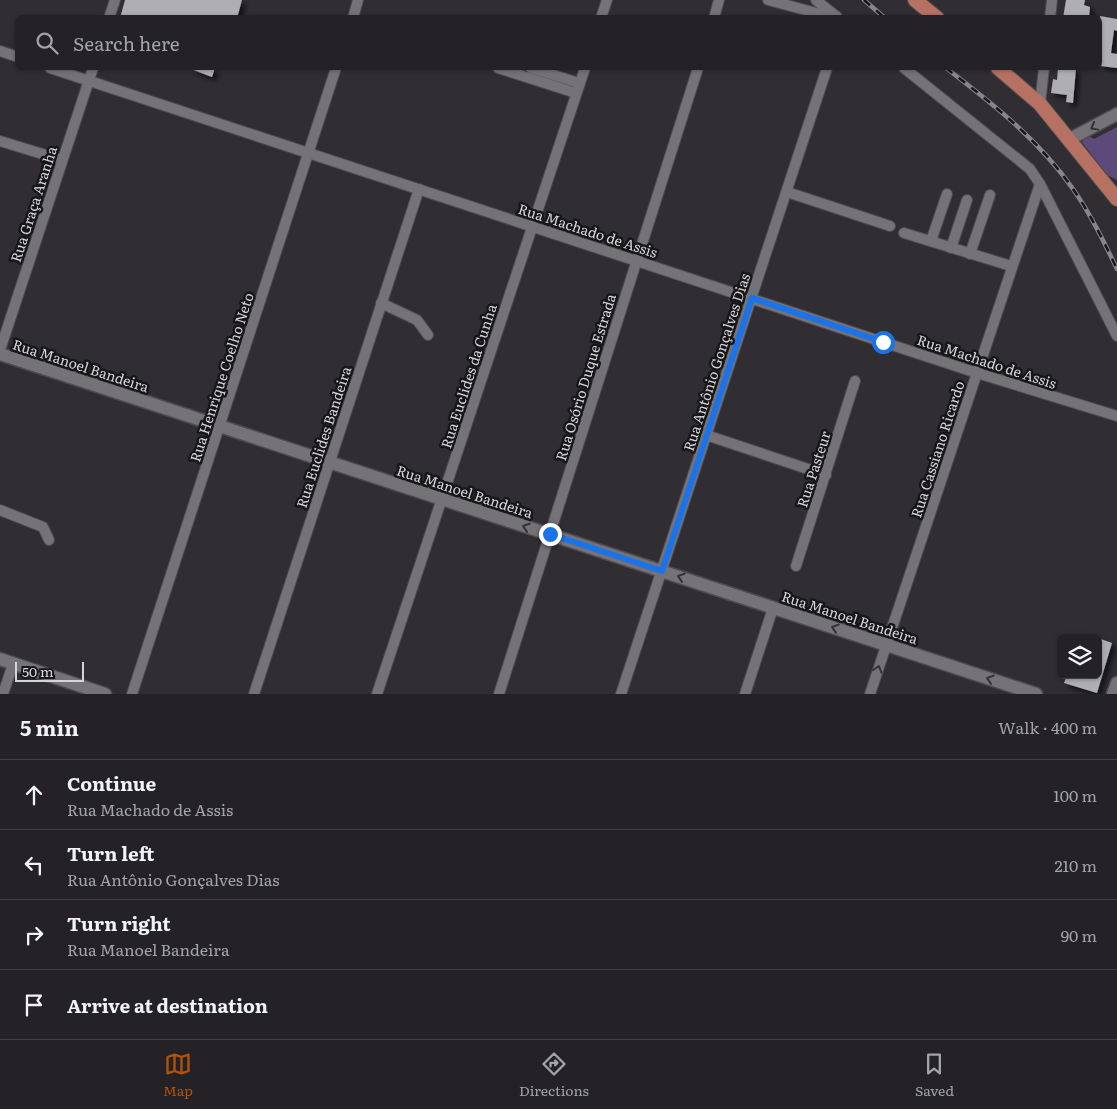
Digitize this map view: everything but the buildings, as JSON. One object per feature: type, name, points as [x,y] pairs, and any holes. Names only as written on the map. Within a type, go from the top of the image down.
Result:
[{"type":"main road","points":[[915,0],[934,15]]},
{"type":"main road","points":[[1000,70],[1040,104],[1070,139],[1116,199]]},
{"type":"street","points":[[110,15],[115,0]]},
{"type":"street","points":[[354,15],[358,0]]},
{"type":"street","points":[[602,15],[607,0]]},
{"type":"street","points":[[715,15],[719,0]]},
{"type":"street","points":[[768,0],[825,15]]},
{"type":"street","points":[[816,0],[833,15]]},
{"type":"street","points":[[1050,15],[1052,0]]},
{"type":"street","points":[[0,51],[15,56]]},
{"type":"street","name":"Rua Machado de Assis","points":[[56,70],[977,372],[1117,416]]},
{"type":"street","name":"Rua Graça Aranha","points":[[0,350],[92,70]]},
{"type":"street","name":"Rua Henrique Coelho Neto","points":[[132,694],[335,70]]},
{"type":"street","points":[[506,70],[578,88]]},
{"type":"street","points":[[536,70],[578,88]]},
{"type":"street","name":"Rua Euclides da Cunha","points":[[377,694],[584,70]]},
{"type":"street","name":"Rua Osório Duque Estrada","points":[[499,694],[697,70]]},
{"type":"street","name":"Rua Antônio Gonçalves Dias","points":[[621,694],[826,70]]},
{"type":"street","points":[[906,70],[1030,169],[1040,184],[1117,336]]},
{"type":"street","points":[[1040,104],[1044,70]]},
{"type":"street","points":[[1070,139],[1117,114]]},
{"type":"street","points":[[0,142],[62,160]]},
{"type":"street","name":"Rua Cassiano Ricardo","points":[[870,694],[1011,266],[1040,184]]},
{"type":"street","name":"Rua Euclides Bandeira","points":[[254,694],[328,462],[419,189]]},
{"type":"street","points":[[787,192],[890,226]]},
{"type":"street","points":[[931,241],[946,194]]},
{"type":"street","points":[[970,254],[990,194]]},
{"type":"street","points":[[952,248],[967,200]]},
{"type":"street","points":[[904,233],[1011,266]]},
{"type":"street","points":[[381,303],[417,320],[428,336]]},
{"type":"street","name":"Rua Manoel Bandeira","points":[[0,354],[1036,694]]},
{"type":"street","name":"Rua Pasteur","points":[[796,566],[855,381]]},
{"type":"street","points":[[706,435],[826,475]]},
{"type":"street","points":[[0,510],[43,528],[49,540]]},
{"type":"street","points":[[745,694],[774,608]]},
{"type":"street","points":[[0,659],[105,694]]},
{"type":"street","points":[[3,694],[13,664]]},
{"type":"street","points":[[1113,694],[1117,683]]},
{"type":"shaded area","points":[[1117,127],[1117,180],[1107,175],[1082,142],[1087,135],[1094,139]]},
{"type":"railway","points":[[864,0],[882,15]]},
{"type":"railway","points":[[949,70],[1014,124],[1060,171],[1085,208],[1117,269]]},
{"type":"route","points":[[550,534],[662,571],[752,298],[883,342]]}]
